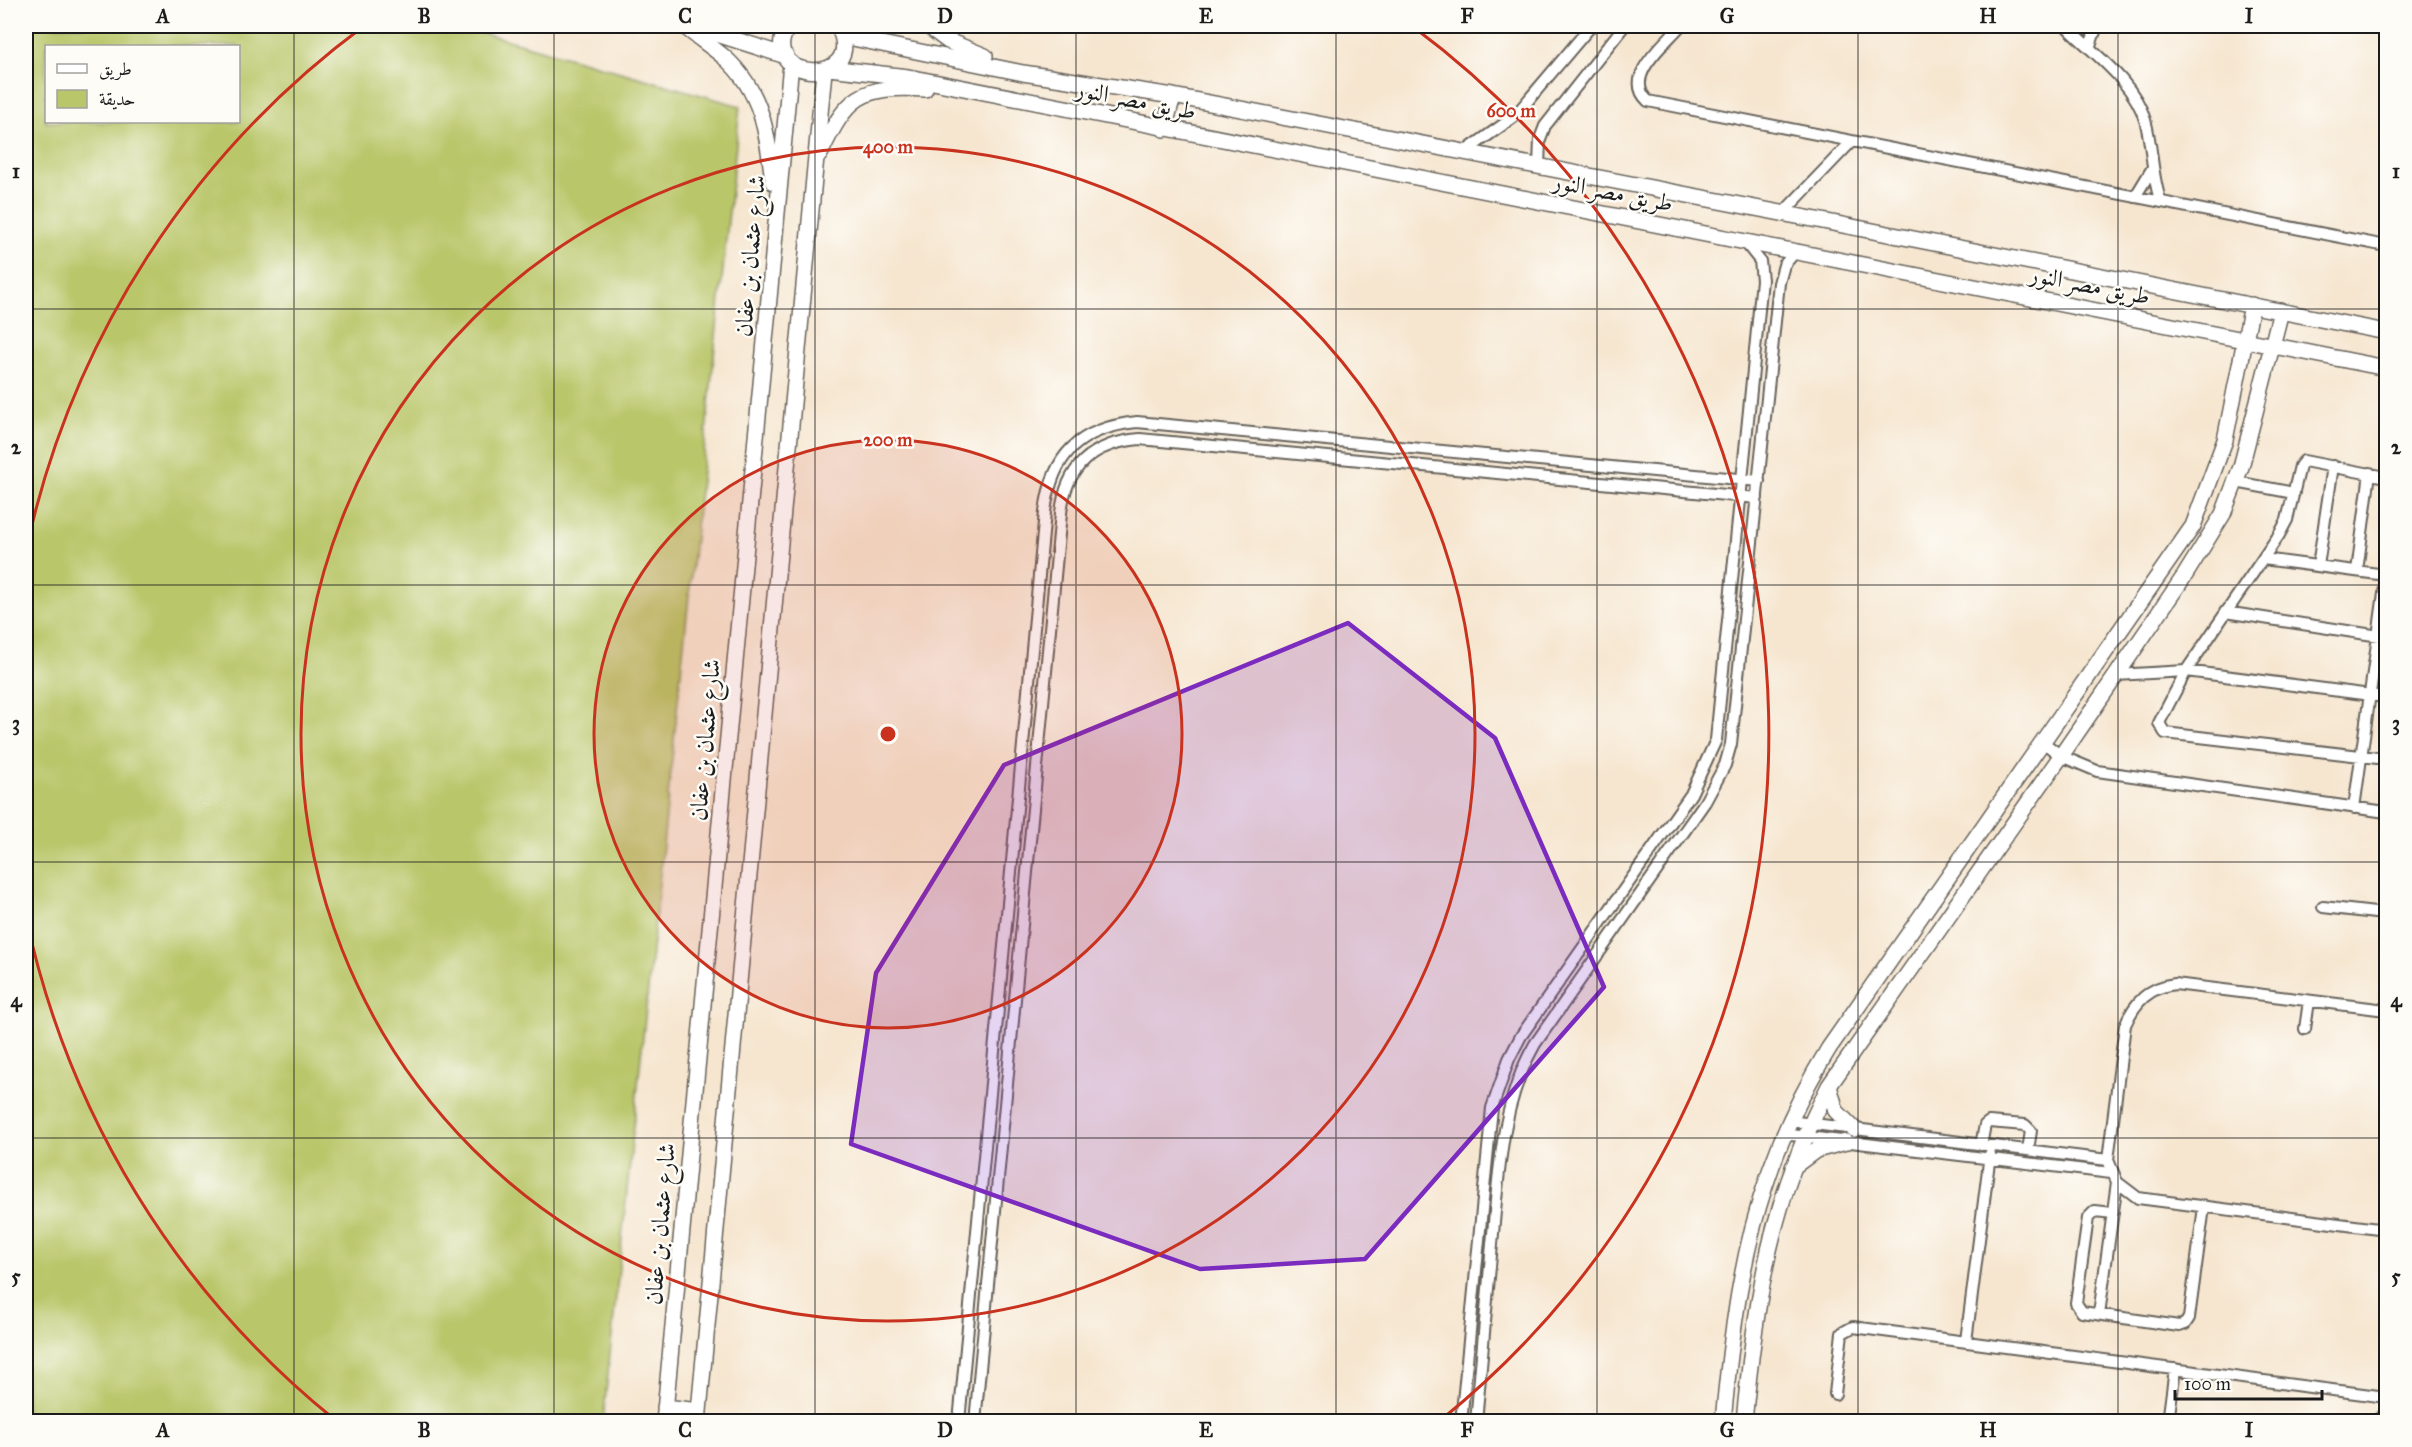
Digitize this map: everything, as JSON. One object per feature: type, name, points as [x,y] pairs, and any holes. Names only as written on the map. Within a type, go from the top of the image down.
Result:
[{"type":"street","points":[[684,26],[725,57],[744,79],[759,104],[768,132],[776,216]]},
{"type":"street","points":[[692,26],[789,60]]},
{"type":"street","name":"شارع عثمان بن عفان","points":[[664,1414],[776,216],[789,60],[783,39],[788,26]]},
{"type":"street","points":[[928,26],[971,53],[996,59],[1023,73]]},
{"type":"street","points":[[1463,153],[1514,117],[1592,26]]},
{"type":"street","points":[[1539,167],[1540,139],[1545,126],[1624,26]]},
{"type":"street","points":[[1680,26],[1640,74],[1638,84],[1641,94],[1648,101],[2386,246]]},
{"type":"street","points":[[2066,26],[2131,91],[2140,107],[2148,131],[2152,169],[2161,202]]},
{"type":"street","points":[[2089,48],[2097,26]]},
{"type":"street","points":[[664,1414],[699,1416],[815,165],[827,69],[842,51],[842,30]]},
{"type":"street","name":"طريق مصر النور","points":[[842,30],[1023,73],[1173,96],[2386,332]]},
{"type":"street","name":"طريق مصر النور","points":[[789,60],[806,72],[827,69],[908,77],[1164,129],[1797,250],[2386,368]]},
{"type":"street","points":[[815,165],[836,121],[844,110],[865,94],[891,87],[976,92]]},
{"type":"street","points":[[1164,129],[1173,96]]},
{"type":"street","points":[[1783,213],[1852,141]]},
{"type":"street","points":[[2135,197],[2152,169]]},
{"type":"street","points":[[1461,1422],[1492,1108],[1499,1083],[1521,1036],[1691,794],[1710,759],[1720,721],[1762,280],[1760,261],[1743,240]]},
{"type":"street","points":[[1476,1422],[1500,1168],[1511,1095],[1535,1044],[1705,802],[1725,765],[1735,723],[1781,274],[1797,250]]},
{"type":"street","points":[[1723,1422],[1734,1320],[1743,1263],[1766,1177],[1786,1127],[1829,1048],[2193,526],[2225,440],[2243,339],[2252,305]]},
{"type":"street","points":[[1744,1422],[1764,1268],[1791,1169],[1807,1130],[1829,1086],[2061,756],[2192,565],[2223,514],[2235,482],[2281,311]]},
{"type":"street","points":[[959,1422],[1047,492],[1051,477],[1068,451],[1092,432],[1137,422],[1759,482]]},
{"type":"street","points":[[975,1422],[1063,494],[1071,476],[1084,460],[1100,448],[1119,441],[1140,439],[1757,498]]},
{"type":"street","points":[[2386,477],[2304,461],[2287,520],[2186,671],[2159,723],[2165,733],[2386,759]]},
{"type":"street","points":[[2318,566],[2333,466]]},
{"type":"street","points":[[2357,571],[2370,473]]},
{"type":"street","points":[[2235,482],[2294,493]]},
{"type":"street","points":[[2263,559],[2386,577],[2382,636],[2370,694],[2354,808]]},
{"type":"street","points":[[2225,612],[2382,636]]},
{"type":"street","points":[[2116,675],[2186,671],[2386,697]]},
{"type":"street","points":[[2043,742],[2061,756],[2097,771],[2386,812]]},
{"type":"street","points":[[2323,907],[2385,920],[2386,899]]},
{"type":"street","points":[[2099,1314],[2113,1213],[2114,1178],[2108,1160],[2125,1025],[2132,1009],[2143,996],[2165,985],[2175,984],[2386,1008]]},
{"type":"street","points":[[2305,1029],[2309,1001]]},
{"type":"street","points":[[1829,1086],[1836,1111],[1850,1135]]},
{"type":"street","points":[[1966,1341],[1989,1159],[1984,1127],[1989,1122],[2025,1125],[2031,1131],[2028,1150]]},
{"type":"street","points":[[1786,1127],[1850,1135],[1986,1145],[2108,1160]]},
{"type":"street","points":[[1791,1169],[1816,1150],[1850,1135],[2114,1178],[2126,1192],[2138,1198],[2386,1230]]},
{"type":"street","points":[[2113,1213],[2095,1211],[2090,1214],[2080,1271],[2077,1307],[2082,1312],[2179,1326],[2185,1324],[2189,1318],[2204,1207]]},
{"type":"street","points":[[1835,1394],[1842,1333],[1848,1328],[1966,1341],[2386,1396]]},
{"type":"street","points":[[2168,1422],[2175,1369]]},
{"type":"street","points":[[2375,1422],[2386,1413]]},
{"type":"highlighted area","points":[[1348,623],[1495,738],[1604,987],[1365,1259],[1200,1269],[851,1144],[876,973],[1004,765]]},
{"type":"green space","points":[[26,26],[459,26],[740,106],[603,1421],[26,1421]]}]
